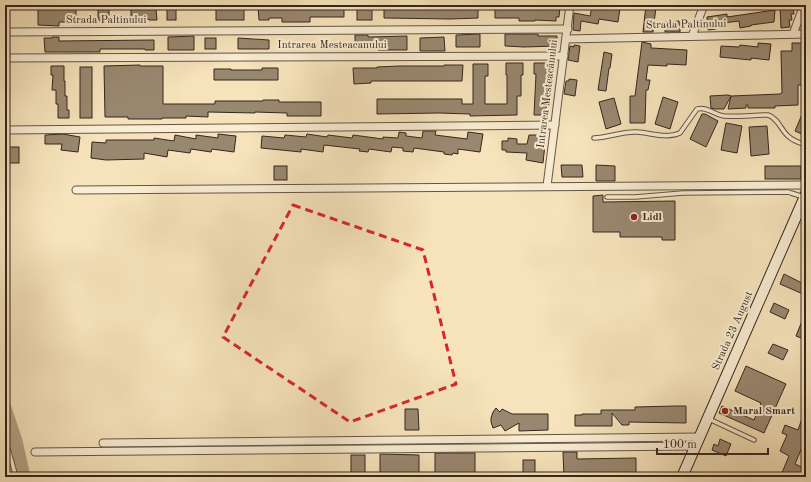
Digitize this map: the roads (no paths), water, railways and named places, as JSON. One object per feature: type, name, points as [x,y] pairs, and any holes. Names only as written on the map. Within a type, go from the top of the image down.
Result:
[{"type":"main road","name":"Strada 23 August","points":[[682,477],[805,196]]},
{"type":"street","name":"Intrarea Mesteacănului","points":[[547,186],[570,5]]},
{"type":"street","points":[[692,36],[704,5]]},
{"type":"street","points":[[793,34],[804,5]]},
{"type":"street","name":"Strada Paltinului","points":[[5,32],[568,28]]},
{"type":"street","name":"Strada Paltinului","points":[[566,39],[806,34]]},
{"type":"street","name":"Intrarea Mesteacanului","points":[[5,58],[564,56]]},
{"type":"street","points":[[5,130],[555,125]]},
{"type":"street","points":[[76,190],[806,184]]},
{"type":"street","points":[[103,443],[698,441]]},
{"type":"street","points":[[35,452],[698,441]]},
{"type":"lane","points":[[594,138],[627,132],[667,135],[680,133],[697,109],[700,108],[723,116],[772,116],[786,135],[806,145]]},
{"type":"lane","points":[[607,197],[635,197],[683,193],[788,192],[805,196]]},
{"type":"lane","points":[[708,419],[754,440]]},
{"type":"lane","points":[[5,438],[16,477]]},
{"type":"waterway","points":[[5,408],[16,441],[24,477]]},
{"type":"place","name":"Lidl","points":[[634,217]]},
{"type":"place","name":"Maral Smart","points":[[725,411]]}]
